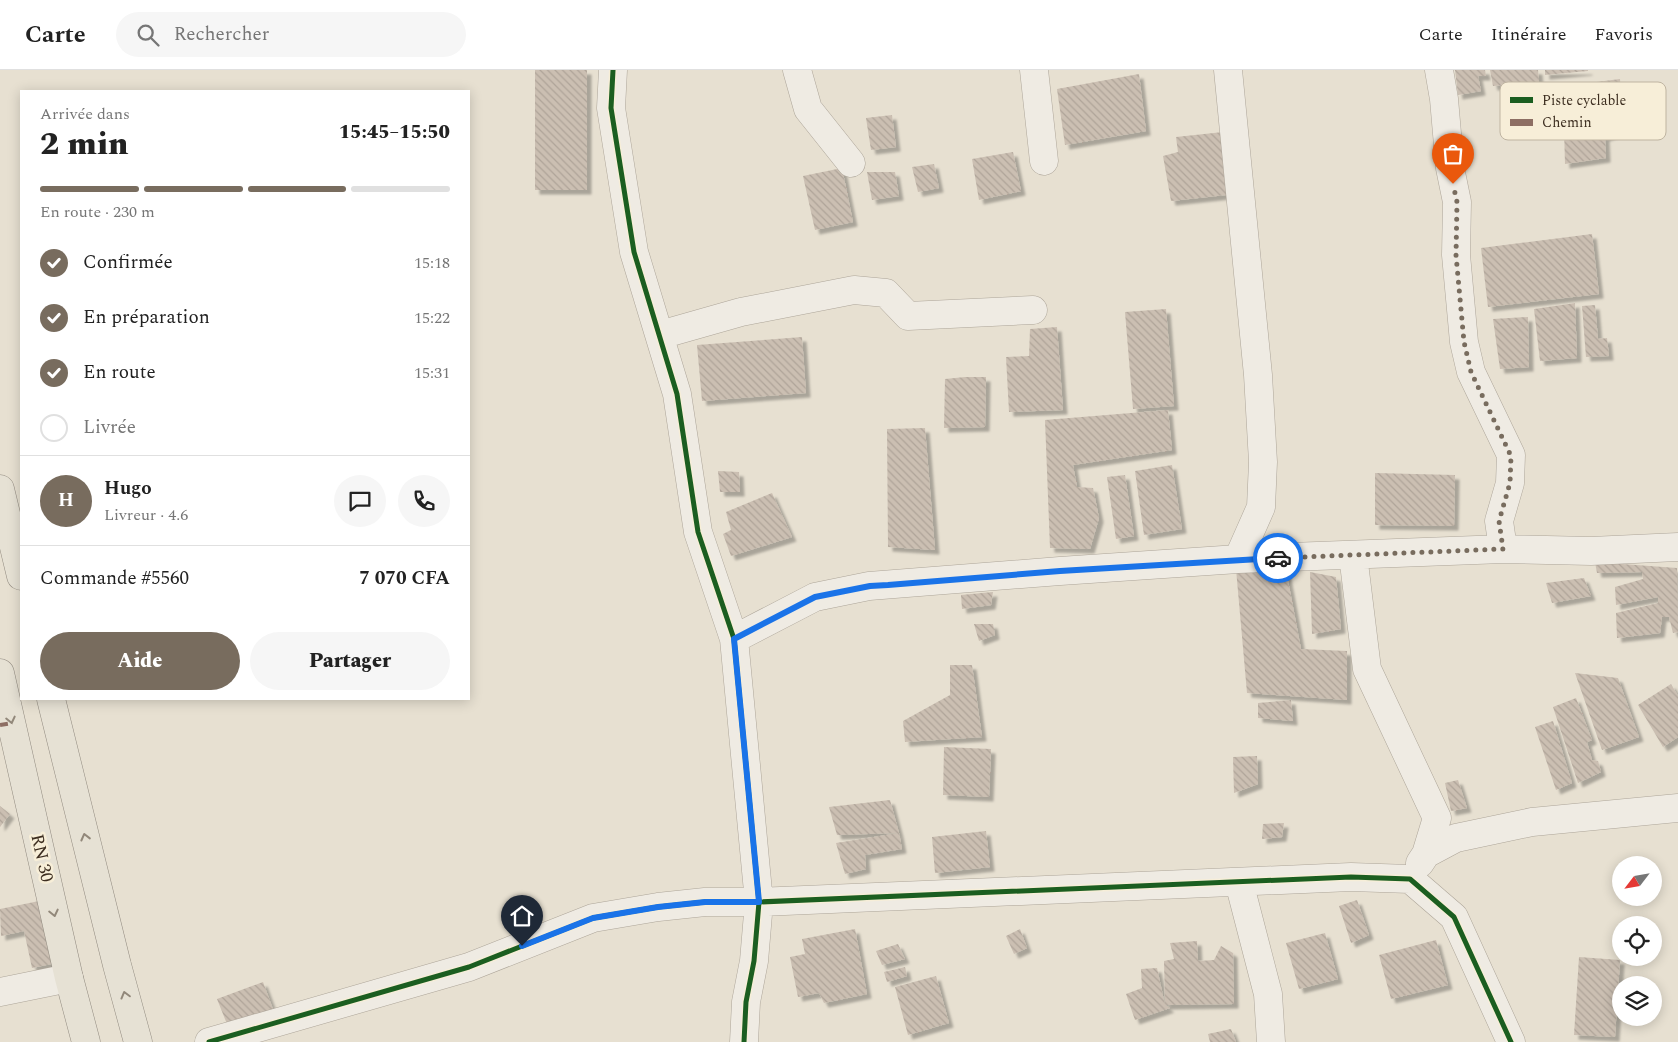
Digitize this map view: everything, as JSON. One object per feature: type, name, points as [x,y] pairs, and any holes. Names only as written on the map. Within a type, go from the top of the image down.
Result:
[{"type":"main road","points":[[0,489],[20,572]]},
{"type":"main road","name":"RN 30","points":[[0,673],[69,978],[86,1042]]},
{"type":"main road","points":[[51,700],[117,966],[138,1042]]},
{"type":"street","points":[[614,70],[611,108],[634,252],[677,394],[698,532],[734,639],[759,902],[754,961],[746,1002],[744,1042]]},
{"type":"street","points":[[796,70],[808,110],[851,162]]},
{"type":"street","points":[[1034,70],[1044,161]]},
{"type":"street","points":[[1228,70],[1258,376],[1263,462],[1261,507],[1238,559]]},
{"type":"street","points":[[1439,70],[1444,99],[1450,168],[1457,202],[1456,255],[1464,342],[1471,372],[1511,456],[1510,483],[1499,521],[1503,549]]},
{"type":"street","points":[[660,335],[741,312],[854,290],[886,294],[908,316],[1034,310]]},
{"type":"street","points":[[734,639],[815,597],[870,586],[1238,559],[1503,549],[1592,551],[1678,547]]},
{"type":"street","points":[[1353,555],[1367,669],[1437,818],[1426,854],[1410,879]]},
{"type":"street","points":[[1426,854],[1456,838],[1532,822],[1678,808]]},
{"type":"street","points":[[209,1042],[468,967],[593,918],[658,907],[705,902],[759,902],[1351,877],[1410,879],[1454,917],[1510,1042]]},
{"type":"street","points":[[1239,882],[1268,994],[1271,1042]]},
{"type":"street","points":[[0,992],[69,978]]},
{"type":"building","points":[[535,70],[587,70],[587,190],[535,190]]},
{"type":"building","points":[[1455,70],[1485,70],[1486,76],[1478,76],[1481,91],[1458,95]]},
{"type":"building","points":[[1490,70],[1538,70],[1539,82],[1500,82],[1500,85],[1493,86]]},
{"type":"building","points":[[1545,70],[1588,70],[1588,71],[1545,75]]},
{"type":"building","points":[[1139,74],[1146,131],[1065,145],[1057,89]]},
{"type":"building","points":[[1620,79],[1620,82],[1596,82]]},
{"type":"building","points":[[892,115],[896,147],[871,150],[866,118]]},
{"type":"building","points":[[1223,132],[1226,195],[1171,201],[1163,156],[1178,152],[1176,137]]},
{"type":"building","points":[[1564,140],[1605,140],[1606,158],[1565,164]]},
{"type":"building","points":[[1013,152],[1021,191],[979,200],[972,159]]},
{"type":"building","points":[[934,164],[939,188],[918,192],[912,167]]},
{"type":"building","points":[[842,168],[853,222],[815,230],[803,176]]},
{"type":"building","points":[[867,172],[895,172],[899,196],[872,200]]},
{"type":"building","points":[[1592,234],[1599,294],[1488,307],[1481,248]]},
{"type":"building","points":[[1575,303],[1577,358],[1540,361],[1534,309]]},
{"type":"building","points":[[1595,305],[1598,339],[1607,338],[1609,356],[1586,357],[1582,306]]},
{"type":"building","points":[[1166,309],[1174,406],[1133,409],[1125,312]]},
{"type":"building","points":[[1528,317],[1529,367],[1500,369],[1493,319]]},
{"type":"building","points":[[1057,327],[1063,410],[1009,412],[1006,357],[1029,356],[1030,329]]},
{"type":"building","points":[[802,337],[806,393],[702,401],[697,345]]},
{"type":"building","points":[[986,377],[985,427],[944,428],[945,379]]},
{"type":"building","points":[[1168,410],[1172,450],[1073,465],[1077,487],[1093,488],[1099,518],[1090,549],[1050,548],[1045,420]]},
{"type":"building","points":[[925,428],[935,550],[888,547],[887,429]]},
{"type":"building","points":[[1172,465],[1182,529],[1144,535],[1135,471]]},
{"type":"building","points":[[718,471],[739,472],[740,492],[720,492]]},
{"type":"building","points":[[1375,473],[1455,475],[1454,526],[1375,525]]},
{"type":"building","points":[[1125,475],[1134,536],[1116,539],[1107,477]]},
{"type":"building","points":[[772,493],[792,537],[731,556],[723,534],[731,530],[726,512]]},
{"type":"building","points":[[1595,562],[1677,568],[1678,632],[1673,633],[1669,617],[1662,617],[1660,633],[1617,638],[1616,613],[1658,603],[1658,597],[1616,605],[1615,587],[1643,579],[1642,572],[1597,573]]},
{"type":"building","points":[[1236,569],[1286,570],[1301,649],[1347,651],[1347,700],[1247,693]]},
{"type":"building","points":[[1310,572],[1336,577],[1341,629],[1312,634]]},
{"type":"building","points":[[1584,578],[1591,596],[1552,603],[1546,583]]},
{"type":"building","points":[[993,592],[991,605],[962,609],[961,595]]},
{"type":"building","points":[[974,624],[993,624],[995,635],[979,641]]},
{"type":"building","points":[[950,665],[972,665],[982,737],[905,742],[903,721],[950,695]]},
{"type":"building","points":[[1575,673],[1618,678],[1639,737],[1602,750]]},
{"type":"building","points":[[1671,684],[1678,696],[1678,737],[1663,747],[1638,705]]},
{"type":"building","points":[[1576,698],[1592,740],[1587,742],[1592,760],[1598,761],[1601,772],[1578,783],[1553,707]]},
{"type":"building","points":[[1291,700],[1293,721],[1258,718],[1258,703]]},
{"type":"building","points":[[1553,721],[1572,783],[1556,790],[1535,727]]},
{"type":"building","points":[[944,747],[991,749],[989,797],[943,795]]},
{"type":"building","points":[[1257,756],[1258,784],[1234,793],[1233,757]]},
{"type":"building","points":[[1458,780],[1467,808],[1451,811],[1445,783]]},
{"type":"building","points":[[890,800],[899,833],[837,835],[829,807]]},
{"type":"building","points":[[0,806],[10,814],[0,827]]},
{"type":"building","points":[[1284,823],[1282,837],[1262,839],[1263,824]]},
{"type":"building","points":[[986,831],[990,867],[935,873],[932,837]]},
{"type":"building","points":[[899,833],[902,849],[865,855],[866,869],[845,874],[836,843]]},
{"type":"building","points":[[44,900],[56,957],[51,964],[32,968],[24,931],[1,936],[0,909]]},
{"type":"building","points":[[1357,900],[1369,935],[1351,943],[1339,906]]},
{"type":"building","points":[[855,929],[867,994],[824,1003],[819,993],[798,997],[790,957],[805,954],[802,939]]},
{"type":"building","points":[[1020,929],[1027,948],[1014,954],[1006,936]]},
{"type":"building","points":[[1325,933],[1338,979],[1299,989],[1286,943]]},
{"type":"building","points":[[1436,940],[1448,985],[1391,999],[1379,955]]},
{"type":"building","points":[[1197,941],[1198,961],[1214,960],[1221,946],[1233,953],[1234,1004],[1165,1005],[1164,961],[1174,959],[1170,943]]},
{"type":"building","points":[[898,944],[905,959],[882,965],[876,951]]},
{"type":"building","points":[[1579,957],[1612,959],[1612,966],[1620,966],[1619,976],[1612,976],[1612,1026],[1616,1026],[1615,1037],[1574,1035]]},
{"type":"building","points":[[905,967],[907,976],[887,982],[884,972]]},
{"type":"building","points":[[1157,968],[1165,1005],[1170,1008],[1135,1020],[1126,994],[1142,988],[1141,969]]},
{"type":"building","points":[[936,976],[949,1023],[908,1035],[895,987]]},
{"type":"building","points":[[263,982],[274,1012],[229,1029],[217,999]]},
{"type":"building","points":[[1231,1029],[1236,1042],[1210,1042],[1208,1034]]},
{"type":"marked path","points":[[0,725],[12,723]]},
{"type":"cycle path","points":[[613,70],[611,108],[634,252],[677,394],[698,532],[734,639],[759,902],[754,961],[746,1002],[744,1042]]},
{"type":"cycle path","points":[[209,1042],[469,967],[593,918],[658,907],[705,902],[759,902],[1351,877],[1410,879],[1454,917],[1511,1042]]},
{"type":"way so far","points":[[1278,558],[1503,549],[1499,521],[1510,483],[1511,456],[1471,372],[1464,342],[1456,255],[1457,202],[1453,184]]},
{"type":"route","points":[[522,946],[593,918],[658,907],[705,902],[759,902],[734,639],[815,597],[870,586],[1060,571],[1278,558]]}]
